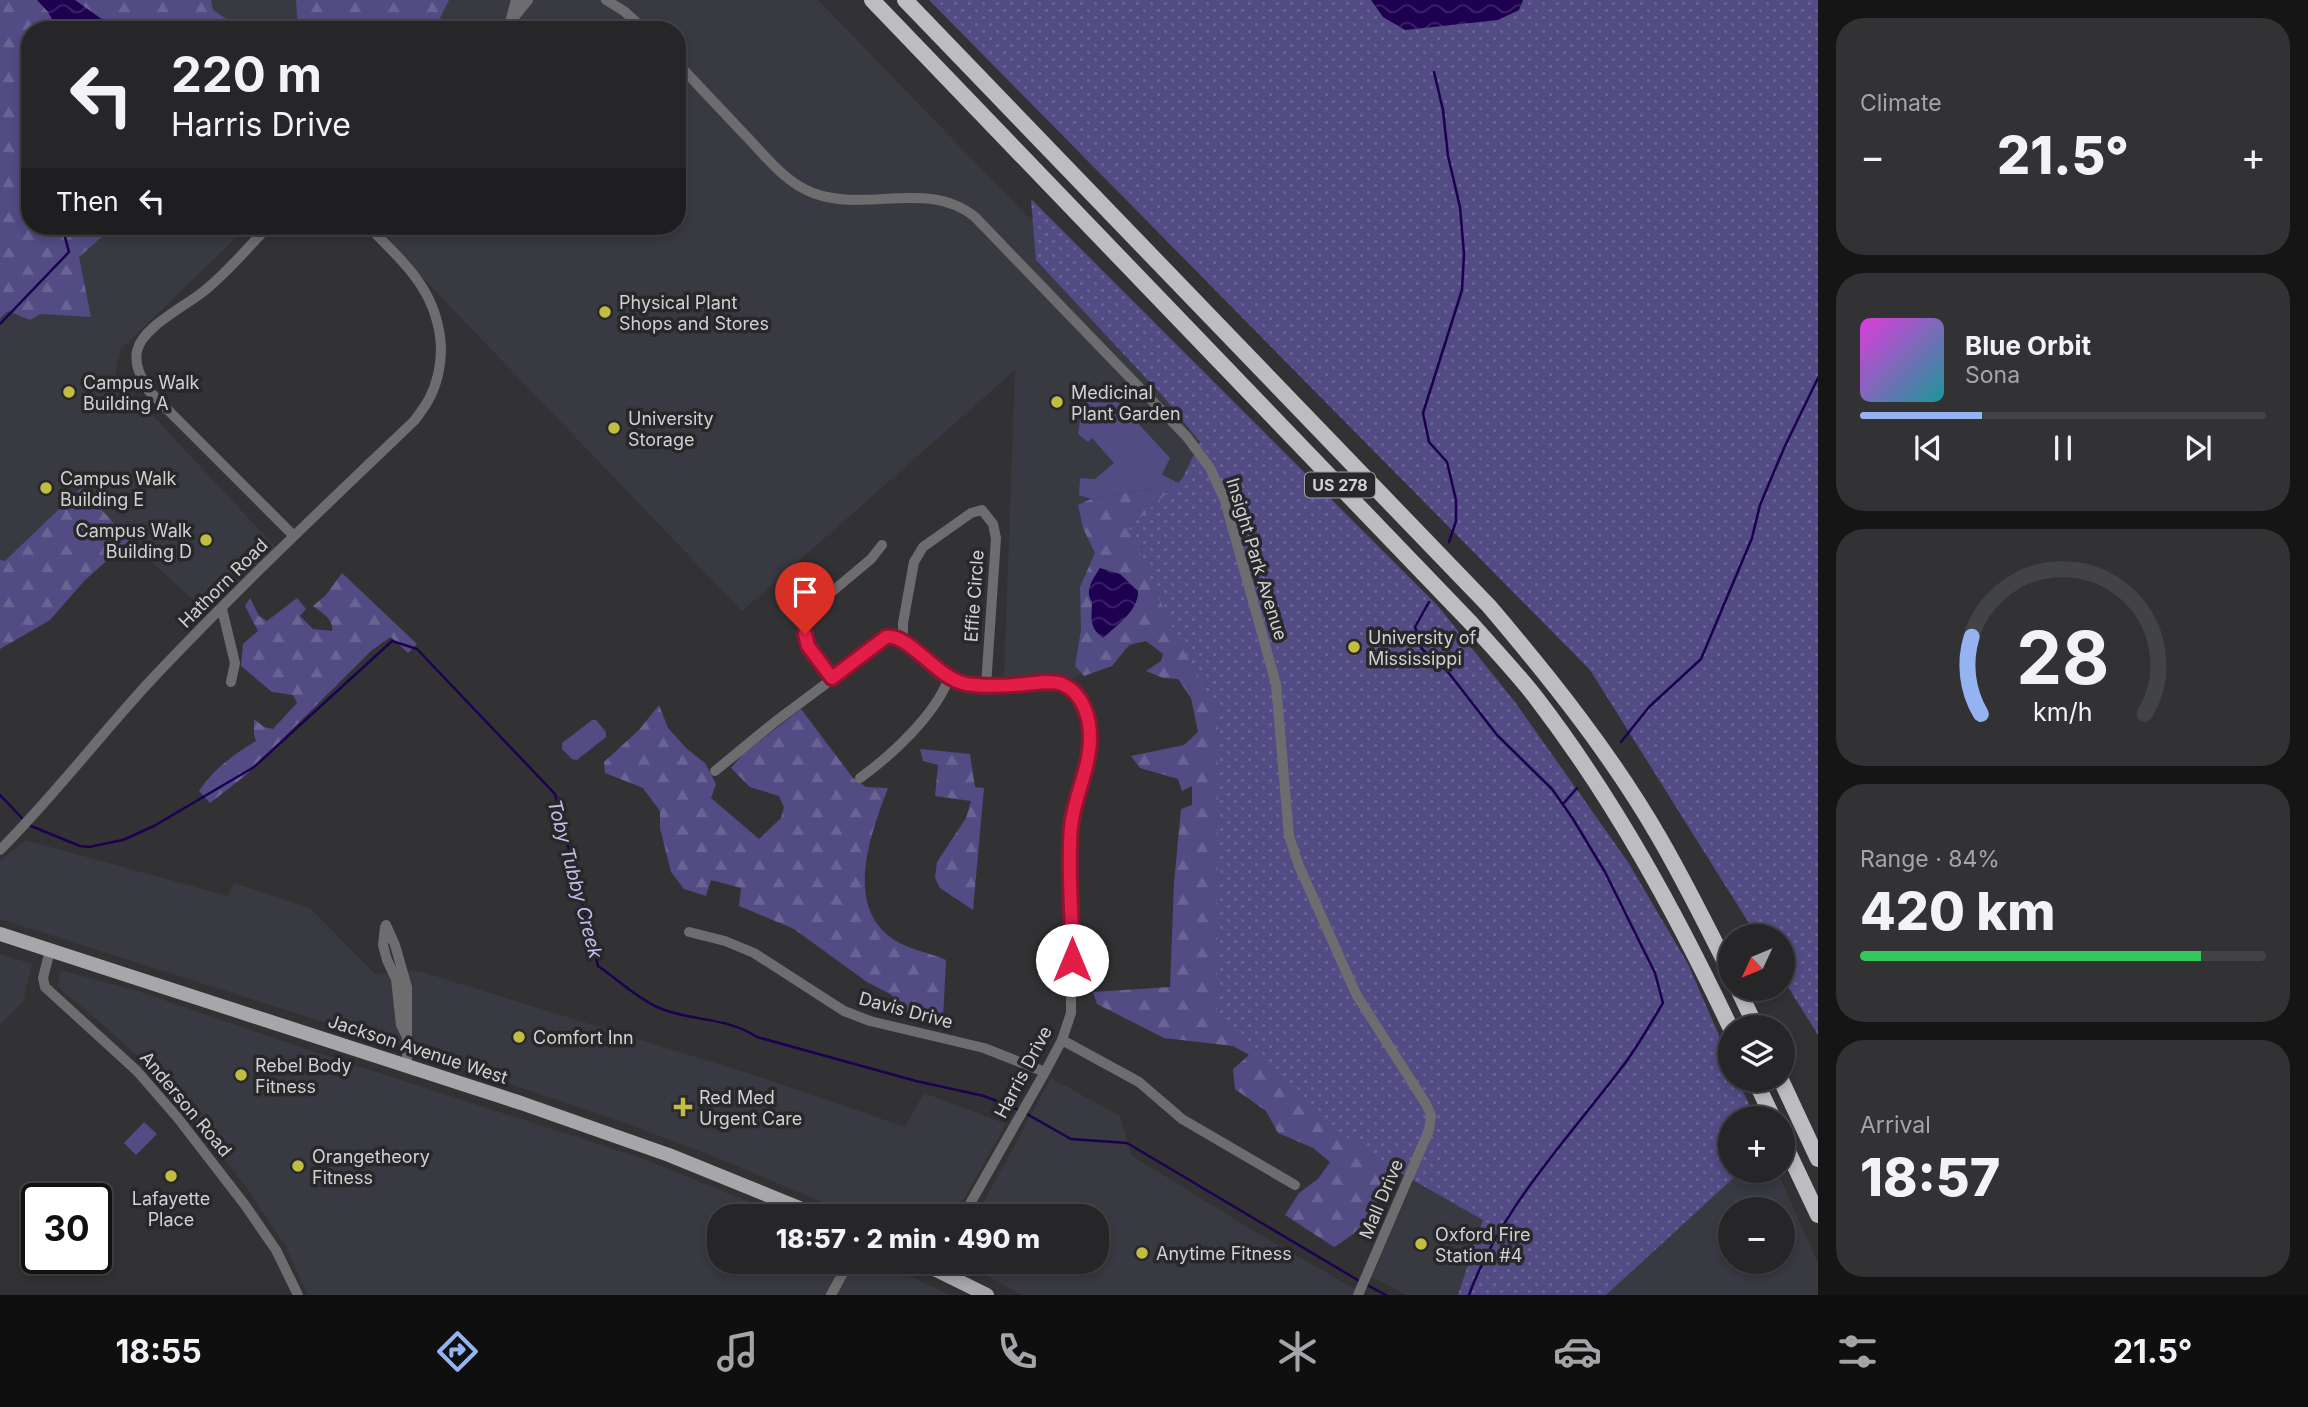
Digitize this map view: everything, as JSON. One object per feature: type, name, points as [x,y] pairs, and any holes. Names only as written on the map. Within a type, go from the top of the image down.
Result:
[{"type":"highway","name":"US 278","points":[[872,0],[1453,603],[1536,698],[1588,769],[1638,847],[1724,1015]]},
{"type":"highway","name":"US 278","points":[[905,0],[1505,625],[1553,682],[1606,754],[1651,824],[1718,948]]},
{"type":"highway","points":[[1787,1092],[1818,1159]]},
{"type":"highway","points":[[1795,1166],[1818,1215]]},
{"type":"main road","name":"Jackson Avenue West","points":[[0,934],[521,1103],[669,1155],[789,1204]]},
{"type":"main road","points":[[948,1274],[987,1295]]},
{"type":"street","points":[[513,19],[516,0]]},
{"type":"street","points":[[513,19],[528,0]]},
{"type":"street","points":[[606,0],[635,21]]},
{"type":"street","name":"Insight Park Avenue","points":[[686,73],[781,173],[811,192],[838,200],[904,198],[939,200],[961,206],[975,217],[1188,437],[1210,468],[1225,501],[1276,684],[1289,836],[1299,866],[1356,993],[1400,1060],[1431,1115]]},
{"type":"street","name":"Hathorn Road","points":[[0,850],[35,814],[151,680],[294,536],[149,391],[140,375],[137,360],[137,351],[149,332],[205,290],[260,235]]},
{"type":"street","points":[[294,536],[414,421],[429,400],[438,376],[440,330],[433,306],[423,286],[407,265],[377,235]]},
{"type":"street","name":"Effie Circle","points":[[903,639],[903,623],[914,562],[923,547],[971,513],[982,510],[993,524],[996,538],[986,686]]},
{"type":"street","points":[[832,678],[808,646],[805,621],[809,611],[871,559],[881,545]]},
{"type":"street","points":[[222,609],[235,663],[231,682]]},
{"type":"street","points":[[715,771],[886,637],[903,639]]},
{"type":"street","name":"Harris Drive","points":[[903,639],[949,678],[965,684],[986,686],[1059,683],[1076,694],[1086,713],[1090,738],[1086,767],[1071,826],[1071,1013],[1062,1040],[970,1204]]},
{"type":"street","points":[[860,778],[904,741],[944,690],[949,678]]},
{"type":"street","points":[[406,1035],[401,1025],[396,979],[383,945],[386,925],[407,987],[407,1065]]},
{"type":"street","name":"Davis Drive","points":[[689,932],[725,941],[754,953],[844,1011],[870,1021],[984,1048],[1045,1072]]},
{"type":"street","name":"Anderson Road","points":[[50,950],[43,978],[45,987],[137,1071],[177,1117],[276,1250],[298,1295]]},
{"type":"street","points":[[1062,1040],[1139,1082],[1182,1119],[1295,1185]]},
{"type":"street","name":"Mall Drive","points":[[1358,1295],[1429,1130],[1431,1115]]},
{"type":"street","points":[[831,1295],[842,1274]]},
{"type":"shaded area","name":"University of Mississippi","points":[[0,0],[818,0],[1127,319],[1722,1106],[1718,1106],[1718,1183],[1782,1183],[1789,1197],[1718,1197],[1718,1274],[1795,1274],[1795,1211],[1818,1263],[1818,1295],[1407,1295],[1372,1277],[1431,1140],[1239,585],[1069,681],[1004,680],[1015,370],[742,611],[382,235],[686,235],[686,21],[21,21],[21,235],[239,235],[121,349],[115,375],[279,551],[203,609],[129,541],[0,639]]},
{"type":"shaded area","points":[[25,840],[228,896],[234,883],[310,908],[375,974],[419,971],[763,1078],[905,1127],[924,1093],[1006,1124],[961,1204],[827,1204],[620,1121],[380,1040],[0,919],[0,861]]},
{"type":"shaded area","points":[[0,954],[32,964],[23,1002],[0,1024]]},
{"type":"shaded area","points":[[61,970],[137,991],[644,1159],[754,1204],[707,1204],[707,1274],[904,1274],[950,1295],[308,1295],[285,1245],[246,1187],[167,1084],[57,986]]},
{"type":"shaded area","points":[[1051,1078],[1120,1116],[1131,1155],[1365,1295],[1022,1295],[983,1274],[1109,1274],[1109,1204],[983,1204]]},
{"type":"green space","points":[[0,0],[211,0],[213,10],[230,21],[21,21],[21,235],[104,235],[79,257],[91,317],[41,314],[30,320],[8,311],[0,318]]},
{"type":"green space","points":[[296,0],[449,0],[438,21],[297,21]]},
{"type":"green space","points":[[929,0],[1818,0],[1818,1035],[1796,1000],[1796,924],[1749,924],[1590,670]]},
{"type":"green space","points":[[1031,199],[1438,606],[1515,702],[1628,862],[1688,964],[1718,1033],[1718,1092],[1743,1092],[1750,1106],[1718,1106],[1718,1183],[1728,1183],[1606,1295],[1458,1295],[1483,1220],[1369,1155],[1295,1096],[1217,1009],[1218,714],[1168,619],[1129,528],[1182,479],[1200,442],[1161,394],[1036,260]]},
{"type":"green space","points":[[1109,392],[1170,458],[1155,488],[1091,499],[1079,495],[1080,478],[1095,479],[1114,463],[1092,438],[1088,442],[1078,434],[1083,400],[1098,403]]},
{"type":"green space","points":[[1161,474],[1184,486],[1393,1153],[1380,1195],[1368,1218],[1348,1238],[1334,1247],[1285,1215],[1299,1193],[1318,1179],[1330,1162],[1313,1148],[1278,1133],[1266,1111],[1235,1089],[1233,1069],[1249,1055],[1233,1046],[1164,1038],[1097,1004],[1093,992],[1170,987],[1174,883],[1181,809],[1192,805],[1192,786],[1182,791],[1178,779],[1140,768],[1131,756],[1184,745],[1198,732],[1191,698],[1178,679],[1163,678],[1146,671],[1161,661],[1163,654],[1146,641],[1129,645],[1112,666],[1084,676],[1075,666],[1081,630],[1080,587],[1095,553],[1083,528],[1078,505],[1091,499],[1155,488]]},
{"type":"green space","points":[[82,487],[129,541],[85,580],[50,620],[0,649],[0,560],[5,561]]},
{"type":"green space","points":[[342,573],[417,644],[408,653],[391,637],[372,650],[246,775],[210,803],[199,791],[211,775],[256,741],[254,719],[264,727],[273,729],[297,703],[293,695],[272,692],[241,666],[243,644],[258,631],[245,606],[250,598],[259,616],[267,621],[297,598],[306,609],[300,616],[313,629],[332,631],[329,620],[313,606],[326,595]]},
{"type":"green space","points":[[659,705],[668,728],[687,749],[705,763],[716,784],[711,798],[759,839],[781,818],[784,807],[779,796],[750,787],[731,768],[743,754],[801,709],[853,778],[866,787],[888,788],[869,847],[865,890],[870,910],[879,927],[908,947],[946,960],[943,1019],[894,1009],[892,995],[867,982],[794,929],[739,906],[741,888],[711,880],[706,896],[684,889],[671,872],[660,828],[660,811],[643,788],[605,773],[604,762],[639,730]]},
{"type":"green space","points":[[592,720],[596,720],[606,732],[606,737],[577,760],[572,759],[562,749],[562,743]]},
{"type":"green space","points":[[920,749],[970,754],[975,787],[984,788],[973,910],[940,888],[935,878],[937,862],[966,818],[971,801],[935,796],[938,765],[923,761]]},
{"type":"green space","points":[[144,1122],[157,1134],[136,1155],[124,1143]]},
{"type":"water","points":[[37,0],[75,0],[104,21],[53,21]]},
{"type":"water","points":[[1371,0],[1523,0],[1519,10],[1498,20],[1405,30],[1383,17]]},
{"type":"water","points":[[1100,568],[1120,574],[1138,591],[1131,611],[1103,638],[1093,626],[1089,593],[1090,585]]},
{"type":"waterway","points":[[1434,72],[1443,110],[1448,156],[1460,207],[1464,254],[1462,290],[1423,413],[1429,442],[1447,462],[1456,500],[1456,521],[1449,542]]},
{"type":"waterway","name":"Toby Tubby Creek","points":[[0,324],[69,252],[64,235]]},
{"type":"waterway","points":[[1621,742],[1649,707],[1701,659],[1752,538],[1760,505],[1818,378]]},
{"type":"waterway","points":[[1429,602],[1415,627],[1422,649],[1448,672],[1497,735],[1552,789],[1573,819],[1605,872],[1655,973],[1663,1003],[1625,1063],[1516,1205],[1482,1264],[1469,1295]]},
{"type":"waterway","name":"Toby Tubby Creek","points":[[31,826],[80,846],[89,847],[123,840],[154,826],[254,767],[392,641],[417,649],[555,794],[598,966],[627,988],[649,1003],[669,1012],[720,1022],[757,1037],[916,1081],[984,1096],[1019,1110]]},
{"type":"waterway","points":[[1563,804],[1577,788]]},
{"type":"waterway","name":"Toby Tubby Creek","points":[[0,795],[22,818]]},
{"type":"waterway","name":"Toby Tubby Creek","points":[[1025,1113],[1071,1139],[1127,1143],[1361,1282]]},
{"type":"waterway","name":"Toby Tubby Creek","points":[[1367,1285],[1386,1295]]},
{"type":"place","name":"Physical Plant Shops and Stores","points":[[605,312]]},
{"type":"place","name":"Campus Walk Building A","points":[[69,392]]},
{"type":"place","name":"Medicinal Plant Garden","points":[[1057,402]]},
{"type":"place","name":"University Storage","points":[[614,428]]},
{"type":"place","name":"Campus Walk Building E","points":[[46,488]]},
{"type":"place","name":"Campus Walk Building D","points":[[206,540]]},
{"type":"place","name":"University of Mississippi","points":[[1354,647]]},
{"type":"place","name":"Comfort Inn","points":[[519,1037]]},
{"type":"place","name":"Rebel Body Fitness","points":[[241,1075]]},
{"type":"place","name":"Red Med Urgent Care","points":[[683,1107]]},
{"type":"place","name":"Orangetheory Fitness","points":[[298,1166]]},
{"type":"place","name":"Lafayette Place","points":[[171,1176]]},
{"type":"place","name":"Oxford Fire Station #4","points":[[1421,1244]]},
{"type":"place","name":"Anytime Fitness","points":[[1142,1253]]},
{"type":"route","points":[[805,634],[808,646],[832,678],[886,637],[894,636],[903,639],[943,674],[965,684],[986,686],[1059,683],[1065,685],[1083,702],[1090,738],[1086,767],[1071,826],[1072,960]]}]
